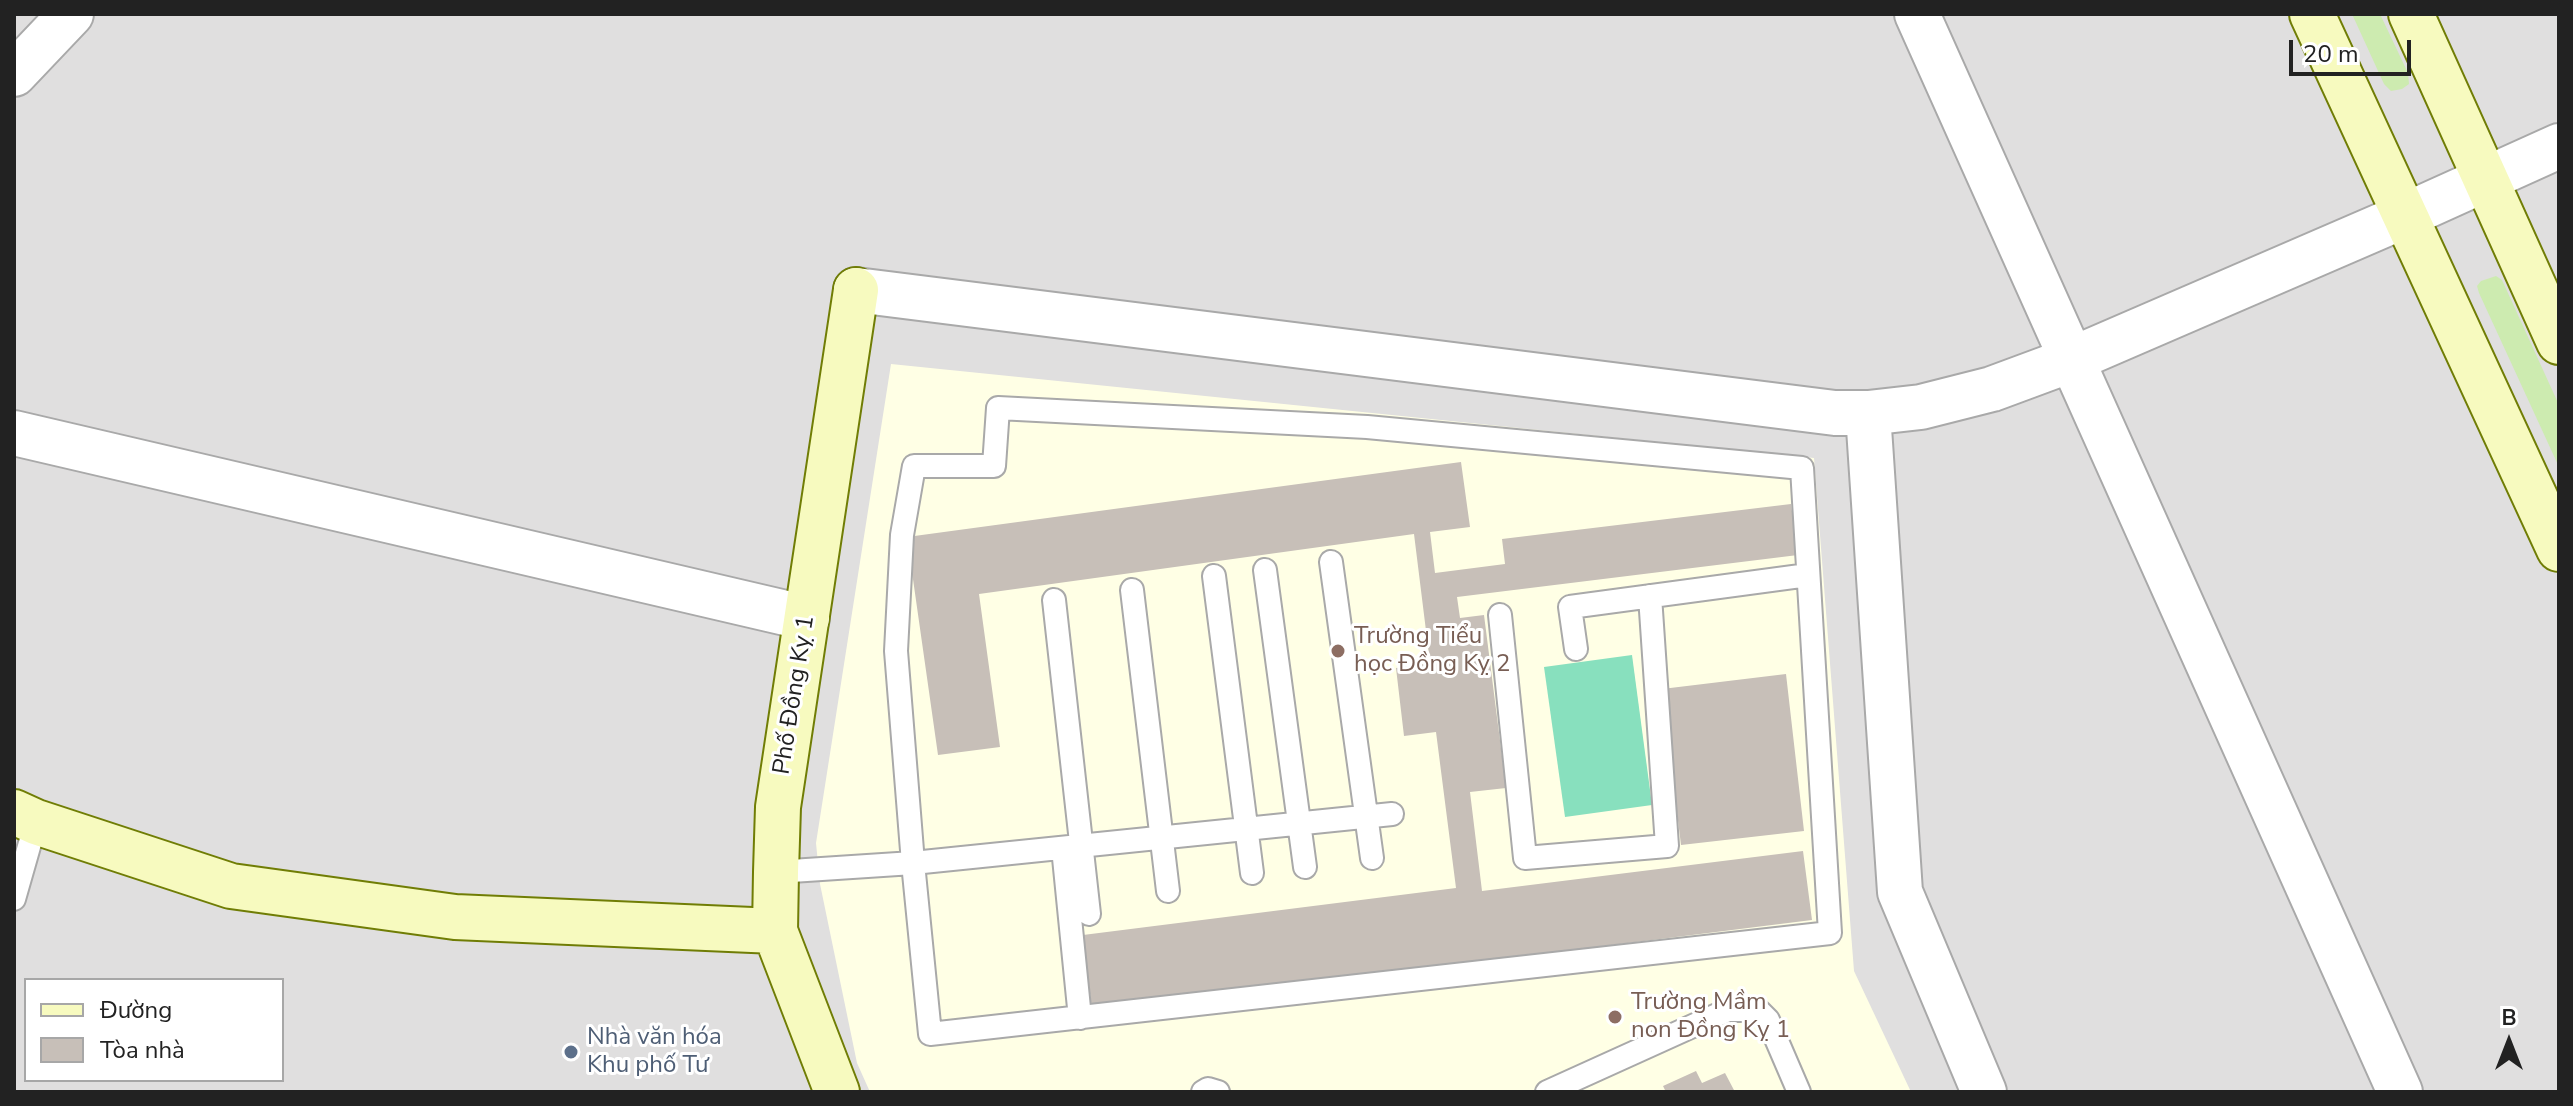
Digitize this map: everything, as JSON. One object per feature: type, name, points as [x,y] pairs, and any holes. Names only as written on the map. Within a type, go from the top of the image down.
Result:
[{"type":"street","points":[[14,74],[71,14]]},
{"type":"street","points":[[1917,14],[2400,1092]]},
{"type":"street","points":[[2312,14],[2559,549]]},
{"type":"street","points":[[2411,14],[2559,342]]},
{"type":"street","points":[[1984,1092],[1900,892],[1868,413],[1921,407],[1992,389],[2073,359],[2559,146]]},
{"type":"street","name":"Phố Đồng Kỵ 1","points":[[837,1092],[775,931],[776,872],[778,807],[856,290],[1835,413],[1868,413]]},
{"type":"street","points":[[14,433],[807,618]]},
{"type":"street","points":[[25,817],[231,886],[455,917],[775,931]]},
{"type":"lane","points":[[998,408],[1367,427],[1802,468],[1830,933],[930,1034],[913,863],[896,651],[902,535],[914,466],[994,466],[998,408]]},
{"type":"lane","points":[[1331,562],[1372,858]]},
{"type":"lane","points":[[1265,570],[1305,867]]},
{"type":"lane","points":[[1576,649],[1570,607],[1808,575]]},
{"type":"lane","points":[[1214,576],[1252,873]]},
{"type":"lane","points":[[1132,590],[1168,891]]},
{"type":"lane","points":[[1500,615],[1525,858],[1667,846],[1650,596]]},
{"type":"lane","points":[[1054,600],[1072,847],[1080,1018]]},
{"type":"lane","points":[[776,872],[913,863],[1392,814]]},
{"type":"lane","points":[[14,899],[25,817]]},
{"type":"lane","points":[[1072,847],[1089,914]]},
{"type":"lane","points":[[1547,1092],[1728,1010],[1758,1010],[1768,1020],[1799,1092]]},
{"type":"lane","points":[[1203,1092],[1208,1089],[1218,1092]]},
{"type":"shaded area","points":[[14,14],[2559,14],[2559,1092],[14,1092]]},
{"type":"shaded area","name":"Trường Tiểu học Đồng Kỵ 2","points":[[891,364],[1814,458],[1854,971],[1911,1092],[870,1092],[857,1063],[820,884],[816,843]]},
{"type":"green space","points":[[2352,14],[2380,14],[2408,73],[2409,84],[2391,91],[2384,84]]},
{"type":"green space","points":[[2496,276],[2502,280],[2559,405],[2559,467],[2479,293],[2477,286],[2481,281]]},
{"type":"green space","points":[[1632,655],[1652,805],[1565,817],[1544,667]]},
{"type":"building","points":[[1461,462],[1470,527],[1430,532],[1435,573],[1505,564],[1502,539],[1791,504],[1798,555],[1457,597],[1460,618],[1484,615],[1506,788],[1470,792],[1482,891],[1803,851],[1812,920],[1092,1010],[1083,935],[1456,888],[1436,732],[1404,736],[1396,668],[1430,663],[1414,534],[979,594],[1000,747],[938,755],[907,537]]},
{"type":"building","points":[[1786,674],[1804,831],[1681,845],[1662,689]]},
{"type":"building","points":[[1696,1071],[1702,1083],[1725,1073],[1735,1092],[1666,1092],[1663,1086]]},
{"type":"place","name":"Trường Tiểu học Đồng Kỵ 2","points":[[1338,651]]},
{"type":"place","name":"Trường Mầm non Đồng Kỵ 1","points":[[1615,1017]]},
{"type":"place","name":"Nhà văn hóa Khu phố Tư","points":[[571,1052]]}]
